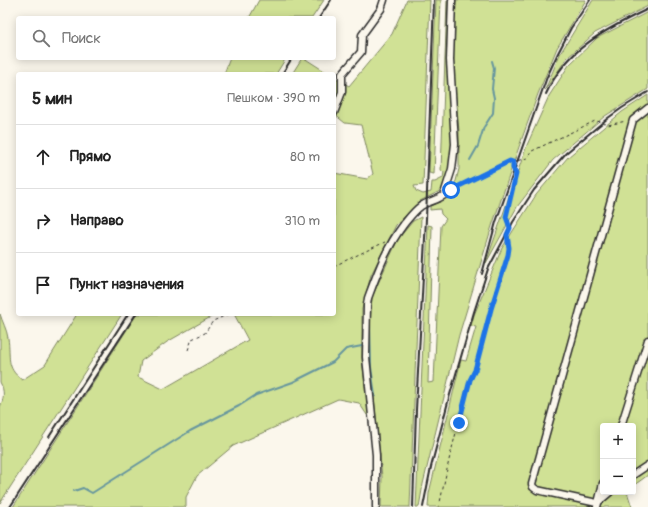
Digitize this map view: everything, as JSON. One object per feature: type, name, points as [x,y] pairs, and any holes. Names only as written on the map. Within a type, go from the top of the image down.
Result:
[{"type":"street","points":[[336,108],[342,92],[342,74],[361,52],[362,35],[381,9],[384,0]]},
{"type":"street","points":[[376,507],[376,455],[366,357],[368,298],[383,258],[410,216],[421,206],[441,198],[446,194],[445,191],[452,169],[455,144],[450,60],[452,0]]},
{"type":"street","points":[[597,505],[537,490],[532,484],[633,120],[648,108]]},
{"type":"street","points":[[622,423],[648,340]]},
{"type":"street","points":[[636,473],[648,465]]},
{"type":"street","points":[[597,505],[600,494]]},
{"type":"street","points":[[597,505],[607,495]]},
{"type":"path","points":[[446,194],[510,161],[513,162],[527,158],[532,151],[595,121],[608,125],[633,120]]},
{"type":"path","points":[[439,507],[449,460],[468,390],[508,255],[509,248],[507,235],[510,228],[506,217],[516,174],[513,168],[513,162]]},
{"type":"path","points":[[336,265],[395,238]]},
{"type":"path","points":[[188,350],[192,339],[205,333],[213,321],[224,316]]},
{"type":"green space","points":[[259,0],[324,0],[313,16],[250,16]]},
{"type":"green space","points":[[407,0],[430,0],[423,185],[414,186],[416,191],[423,194],[431,192],[432,182],[443,178],[444,172],[441,171],[448,0],[447,63],[452,137],[450,169],[442,190],[420,201],[396,225],[371,275],[362,309],[362,359],[369,418],[359,403],[338,399],[233,446],[197,476],[186,497],[186,507],[13,507],[136,316],[212,316],[167,342],[141,361],[138,377],[163,389],[248,340],[235,316],[336,316],[336,173],[367,179],[373,174],[361,125],[345,123],[336,116],[336,78],[349,86],[392,34]]},
{"type":"green space","points":[[436,0],[441,0],[434,174],[429,173]]},
{"type":"green space","points":[[456,0],[586,0],[557,48],[538,94],[492,226],[459,335],[423,484],[419,507],[416,507],[428,225],[432,226],[428,383],[434,382],[441,226],[446,219],[441,214],[440,209],[430,210],[430,206],[444,200],[448,195],[456,181],[459,169],[459,131],[452,55]]},
{"type":"green space","points":[[593,0],[648,0],[648,6],[595,33],[567,58],[545,90],[560,54]]},
{"type":"green space","points":[[648,12],[648,89],[605,116],[553,160],[517,207],[486,263],[527,145],[549,96],[569,65],[597,38]]},
{"type":"green space","points":[[229,60],[285,60],[277,72],[225,72]]},
{"type":"green space","points":[[301,60],[307,60],[326,72],[293,72]]},
{"type":"green space","points":[[648,95],[648,475],[636,484],[636,423],[600,423],[600,495],[628,495],[632,507],[428,507],[429,493],[461,360],[466,361],[476,327],[471,326],[474,315],[502,248],[536,195],[568,157],[622,112]]},
{"type":"green space","points":[[421,217],[410,507],[381,507],[382,477],[371,367],[370,323],[372,297],[398,239],[413,221]]},
{"type":"green space","points":[[0,314],[7,335],[11,366],[13,371],[22,380],[45,365],[76,316],[121,316],[0,503],[0,407],[3,389],[0,382]]},
{"type":"waterway","points":[[470,160],[478,146],[484,127],[493,113],[494,98],[492,89],[494,68],[492,61]]},
{"type":"waterway","points":[[370,323],[371,367],[375,396]]},
{"type":"waterway","points":[[74,491],[83,488],[92,493],[190,431],[239,406],[256,395],[293,382],[333,362],[346,349],[362,346]]},
{"type":"railway","points":[[320,16],[331,0]]},
{"type":"railway","points":[[413,507],[434,0]]},
{"type":"railway","points":[[482,274],[496,222],[547,77],[571,28],[590,0]]},
{"type":"railway","points":[[546,94],[554,78],[564,65],[589,42],[617,24],[648,9]]},
{"type":"railway","points":[[283,72],[291,60]]},
{"type":"railway","points":[[423,507],[431,467],[449,398],[474,312],[488,269],[513,222],[534,190],[566,153],[608,118],[648,92]]},
{"type":"railway","points":[[49,437],[127,316]]},
{"type":"railway","points":[[10,507],[135,316]]},
{"type":"route","points":[[451,190],[510,161],[513,162],[513,168],[516,171],[516,174],[506,217],[510,228],[507,235],[509,248],[508,255],[491,309],[475,370],[470,380],[459,423]]}]
